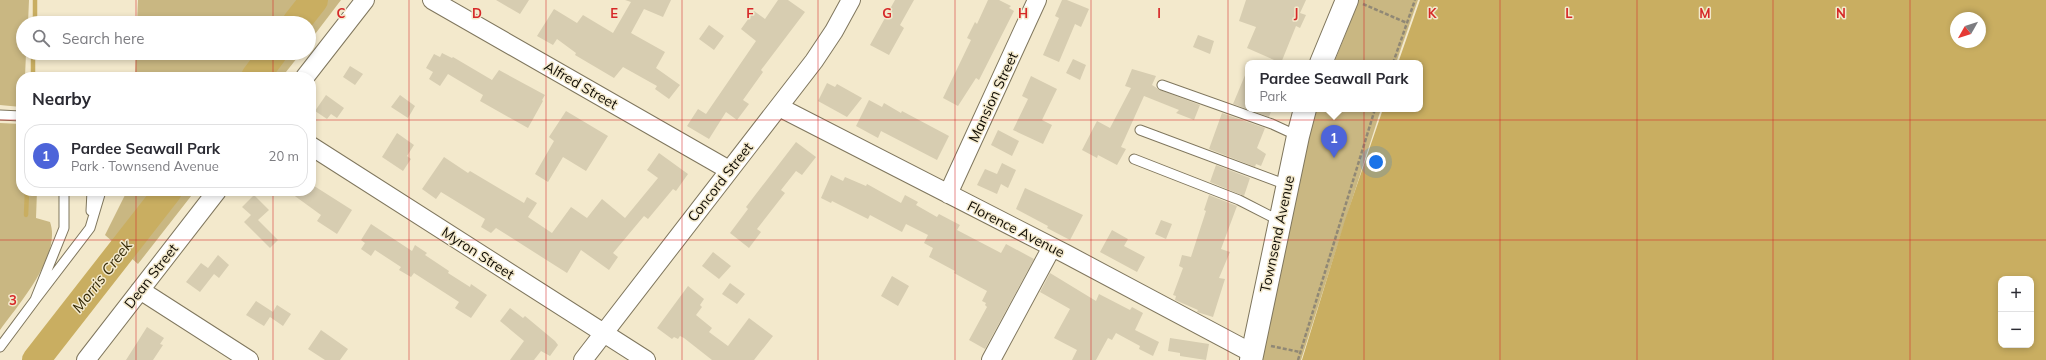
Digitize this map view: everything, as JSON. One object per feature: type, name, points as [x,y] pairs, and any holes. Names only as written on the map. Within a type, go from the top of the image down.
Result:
[{"type":"main road","points":[[1322,60],[1352,1]]},
{"type":"main road","name":"Townsend Avenue","points":[[1253,352],[1287,185],[1304,112]]},
{"type":"street","points":[[309,72],[365,0]]},
{"type":"street","name":"Alfred Street","points":[[432,0],[730,170]]},
{"type":"street","name":"Mansion Street","points":[[948,194],[1037,0]]},
{"type":"street","name":"Concord Street","points":[[583,360],[814,61],[834,31],[848,1]]},
{"type":"street","name":"Florence Avenue","points":[[779,107],[1253,352]]},
{"type":"street","name":"Myron Street","points":[[316,149],[646,360]]},
{"type":"street","name":"Dean Street","points":[[86,360],[212,196]]},
{"type":"street","points":[[991,360],[1052,247]]},
{"type":"street","points":[[140,290],[249,360]]},
{"type":"lane","points":[[1162,85],[1272,124],[1298,136]]},
{"type":"lane","points":[[0,115],[16,116]]},
{"type":"lane","points":[[1140,130],[1287,185]]},
{"type":"lane","points":[[1134,159],[1240,200],[1280,221]]},
{"type":"lane","points":[[64,196],[64,228]]},
{"type":"lane","points":[[35,300],[64,228],[70,196]]},
{"type":"lane","points":[[90,228],[92,196]]},
{"type":"lane","points":[[0,348],[90,228],[100,196]]},
{"type":"path","points":[[1394,60],[1416,0]]},
{"type":"path","points":[[1352,1],[1407,23]]},
{"type":"path","points":[[1298,360],[1375,112]]},
{"type":"path","points":[[1253,352],[1300,352]]},
{"type":"shaded area","points":[[0,0],[29,0],[28,16],[16,16],[16,60],[26,60],[25,72],[16,72],[16,107],[0,105]]},
{"type":"shaded area","points":[[138,0],[341,0],[316,33],[316,16],[137,16]]},
{"type":"shaded area","points":[[1359,0],[1418,0],[1397,60],[1335,60]]},
{"type":"shaded area","points":[[1420,0],[2046,0],[2046,360],[1302,360],[1345,220],[1382,112],[1423,112],[1423,60],[1399,60]]},
{"type":"shaded area","points":[[136,60],[295,60],[286,72],[135,72]]},
{"type":"shaded area","points":[[1315,112],[1380,112],[1301,360],[1262,360],[1311,122]]},
{"type":"shaded area","points":[[0,123],[16,124],[16,196],[37,196],[36,218],[50,222],[52,235],[50,249],[36,279],[27,294],[0,330]]},
{"type":"shaded area","points":[[124,196],[191,196],[138,264],[105,235]]},
{"type":"building","points":[[496,0],[529,0],[520,14]]},
{"type":"building","points":[[625,0],[671,0],[663,17],[644,9],[631,33],[665,52],[656,68],[680,85],[669,99],[655,89],[657,86],[623,67],[614,78],[575,55],[576,53],[557,39],[553,45],[537,36],[554,9],[577,23],[583,15],[613,33],[631,2]]},
{"type":"building","points":[[778,0],[788,0],[805,12],[761,70],[763,72],[743,100],[749,104],[737,120],[726,112],[709,139],[687,126],[698,109],[706,114],[756,41],[741,29],[754,11],[765,19]]},
{"type":"building","points":[[895,0],[914,0],[900,25],[904,28],[889,55],[870,45]]},
{"type":"building","points":[[988,0],[999,0],[1011,6],[1009,8],[1014,11],[979,80],[976,78],[958,106],[943,98],[971,40],[967,38],[975,22],[977,24]]},
{"type":"building","points":[[1062,0],[1067,0],[1089,9],[1081,27],[1075,24],[1059,62],[1043,55],[1059,18],[1055,16]]},
{"type":"building","points":[[1246,0],[1306,0],[1300,13],[1306,15],[1300,28],[1296,26],[1282,60],[1274,60],[1247,48],[1256,27],[1239,21]]},
{"type":"building","points":[[709,25],[724,36],[714,50],[699,39]]},
{"type":"building","points":[[1198,35],[1214,41],[1210,54],[1193,47]]},
{"type":"building","points":[[442,53],[452,58],[453,57],[492,80],[499,70],[545,95],[528,128],[480,101],[483,95],[448,74],[440,86],[429,79],[433,72],[426,68],[434,54],[440,57]]},
{"type":"building","points":[[1073,59],[1086,65],[1080,80],[1066,73]]},
{"type":"building","points":[[350,66],[363,74],[355,85],[343,77]]},
{"type":"building","points":[[1132,69],[1156,76],[1152,85],[1160,90],[1200,105],[1194,120],[1176,113],[1179,110],[1144,96],[1121,147],[1126,149],[1117,165],[1098,155],[1097,158],[1082,150],[1097,121],[1110,128],[1131,88],[1125,86]]},
{"type":"building","points":[[1245,75],[1245,108],[1233,104]]},
{"type":"building","points":[[1031,76],[1057,89],[1042,120],[1052,125],[1043,144],[1013,130],[1028,99],[1022,96]]},
{"type":"building","points":[[827,83],[835,87],[837,84],[862,98],[847,117],[818,101]]},
{"type":"building","points":[[326,95],[344,108],[337,118],[331,114],[327,119],[316,112]]},
{"type":"building","points":[[400,95],[415,106],[408,118],[391,107]]},
{"type":"building","points":[[869,100],[882,107],[884,103],[901,113],[902,111],[949,136],[937,160],[881,131],[878,138],[856,126]]},
{"type":"building","points":[[566,111],[608,136],[586,171],[563,157],[548,182],[535,174],[554,141],[549,137]]},
{"type":"building","points":[[1255,112],[1271,112],[1269,117]]},
{"type":"building","points":[[1222,113],[1265,128],[1257,148],[1266,154],[1261,166],[1256,164],[1255,167],[1209,149]]},
{"type":"building","points":[[998,130],[1019,141],[1012,156],[991,145]]},
{"type":"building","points":[[397,133],[414,145],[407,156],[411,159],[403,171],[382,157]]},
{"type":"building","points":[[796,142],[816,157],[802,175],[796,171],[781,190],[785,193],[757,229],[761,232],[749,248],[730,233],[748,209],[746,207]]},
{"type":"building","points":[[659,153],[688,174],[676,191],[673,189],[648,219],[644,216],[613,253],[618,257],[609,270],[581,250],[567,273],[496,228],[491,233],[481,227],[485,219],[441,192],[436,199],[422,189],[444,157],[468,173],[470,171],[524,203],[527,197],[537,203],[528,217],[552,233],[571,207],[587,218],[602,199],[625,218],[658,178],[647,170]]},
{"type":"building","points":[[1002,163],[1016,170],[1008,188],[1001,184],[997,194],[977,185],[985,169],[997,174]]},
{"type":"building","points":[[1216,165],[1250,178],[1244,196],[1210,182]]},
{"type":"building","points":[[831,175],[843,181],[845,177],[866,186],[867,184],[901,203],[905,195],[918,202],[916,205],[937,217],[939,214],[960,225],[957,230],[1001,253],[1006,244],[1034,259],[985,349],[969,340],[987,307],[985,305],[986,303],[982,301],[987,291],[929,257],[933,248],[924,243],[928,235],[906,224],[902,232],[870,215],[868,219],[832,201],[831,203],[821,198]]},
{"type":"building","points":[[316,187],[352,210],[337,234],[317,221],[321,215],[295,196],[316,196]]},
{"type":"building","points":[[1025,188],[1083,215],[1070,240],[1016,209]]},
{"type":"building","points":[[1209,195],[1237,206],[1221,249],[1230,252],[1219,278],[1225,279],[1213,317],[1197,312],[1198,310],[1175,300],[1176,296],[1173,295],[1183,268],[1179,266],[1182,255],[1191,257],[1206,211],[1204,210]]},
{"type":"building","points":[[253,196],[255,196],[269,210],[258,220],[278,240],[270,248],[244,222],[251,215],[242,207]]},
{"type":"building","points":[[1161,220],[1172,224],[1166,239],[1155,234]]},
{"type":"building","points":[[371,224],[412,251],[415,245],[427,253],[425,255],[449,271],[448,273],[470,287],[471,284],[487,295],[471,318],[455,308],[459,302],[414,273],[411,277],[399,270],[401,267],[375,250],[371,256],[361,249],[365,243],[361,240]]},
{"type":"building","points":[[1112,230],[1128,239],[1124,246],[1145,257],[1137,272],[1100,252]]},
{"type":"building","points":[[713,252],[731,266],[719,279],[702,266]]},
{"type":"building","points":[[218,255],[229,265],[219,278],[214,274],[200,292],[186,282],[201,263],[208,268]]},
{"type":"building","points":[[1050,273],[1096,301],[1099,294],[1130,310],[1132,307],[1143,313],[1135,330],[1159,342],[1153,356],[1139,349],[1140,346],[1116,333],[1112,340],[1108,338],[1096,360],[1072,360],[1077,350],[1054,338],[1070,309],[1040,292]]},
{"type":"building","points":[[892,276],[909,286],[898,306],[881,296]]},
{"type":"building","points":[[730,283],[745,294],[737,304],[722,294]]},
{"type":"building","points":[[688,286],[704,299],[700,305],[702,307],[696,315],[712,328],[709,332],[728,346],[749,318],[773,336],[754,360],[712,360],[684,338],[680,336],[678,339],[674,337],[672,339],[657,328]]},
{"type":"building","points":[[256,301],[273,312],[277,305],[291,314],[283,326],[270,317],[264,326],[246,315]]},
{"type":"building","points":[[510,308],[523,318],[525,316],[555,341],[558,345],[550,356],[541,351],[534,360],[510,360],[524,341],[500,321]]},
{"type":"building","points":[[147,327],[164,338],[160,344],[163,345],[153,360],[126,360]]},
{"type":"building","points":[[321,330],[348,349],[340,360],[325,360],[308,349]]},
{"type":"building","points":[[1170,338],[1209,344],[1206,360],[1180,356],[1180,353],[1168,351]]},
{"type":"waterway","points":[[35,0],[35,16]]},
{"type":"waterway","name":"Morris Creek","points":[[301,16],[314,0]]},
{"type":"waterway","points":[[33,60],[33,72]]},
{"type":"waterway","name":"Morris Creek","points":[[259,72],[268,60]]},
{"type":"waterway","points":[[26,215],[27,196]]},
{"type":"waterway","name":"Morris Creek","points":[[36,360],[164,196]]},
{"type":"place","name":"Pardee Seawall Park","points":[[1334,158]]}]
